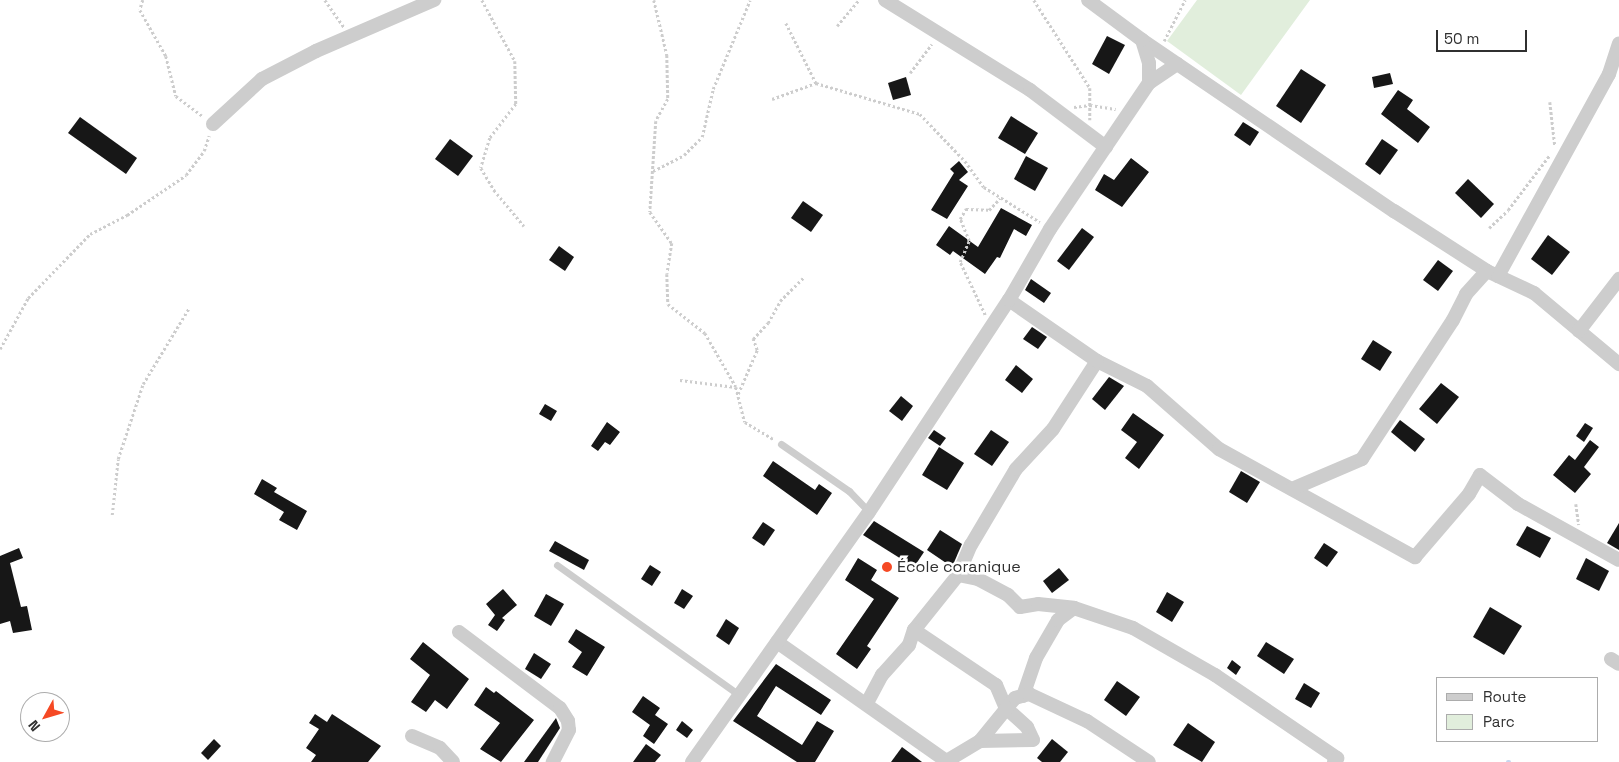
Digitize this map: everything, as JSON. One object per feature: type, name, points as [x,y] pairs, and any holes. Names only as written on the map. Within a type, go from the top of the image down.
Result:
[{"type":"street","points":[[213,124],[262,79],[350,36],[434,0]]},
{"type":"street","points":[[885,0],[1056,109],[1106,147]]},
{"type":"street","points":[[1088,0],[1177,64],[1493,273],[1534,293],[1619,364]]},
{"type":"street","points":[[1142,40],[1149,63],[1149,83]]},
{"type":"street","points":[[1292,489],[1362,459],[1453,320],[1466,294],[1493,273],[1609,74],[1619,44]]},
{"type":"street","points":[[692,762],[868,512],[1009,300],[1050,228],[1132,112],[1149,83],[1177,64]]},
{"type":"street","points":[[1579,331],[1619,279]]},
{"type":"street","points":[[1009,300],[1097,361],[1147,386],[1219,449],[1415,557],[1469,494],[1480,475],[1518,504],[1619,560]]},
{"type":"street","points":[[867,703],[882,675],[909,645],[914,630],[958,575],[988,513],[1016,469],[1053,429],[1097,361]]},
{"type":"street","points":[[958,575],[978,579],[1008,595],[1020,608],[1038,604],[1074,608],[1133,628],[1215,675],[1337,758],[1334,762]]},
{"type":"street","points":[[1023,696],[1036,658],[1058,620],[1074,608]]},
{"type":"street","points":[[914,630],[996,685],[1006,708],[1027,726],[1033,740],[980,741]]},
{"type":"street","points":[[459,632],[560,708],[568,721],[569,730],[553,762]]},
{"type":"street","points":[[777,642],[948,761],[980,741],[1006,708],[1029,694],[1087,721],[1149,762]]},
{"type":"street","points":[[412,736],[440,748],[453,762]]},
{"type":"lane","points":[[781,444],[849,491],[868,512]]},
{"type":"lane","points":[[557,565],[739,695]]},
{"type":"path","points":[[0,349],[28,298],[90,234],[127,215],[186,175],[204,151],[213,124],[176,96],[166,56],[140,10],[143,0]]},
{"type":"path","points":[[325,0],[350,36]]},
{"type":"path","points":[[482,0],[515,61],[516,104],[490,138],[481,168],[494,190],[524,226]]},
{"type":"path","points":[[654,0],[667,54],[668,99],[656,121],[650,212],[672,243],[667,274],[668,304],[705,333],[736,388],[745,422],[781,444]]},
{"type":"path","points":[[652,171],[684,155],[702,137],[713,89],[729,46],[750,0]]},
{"type":"path","points":[[836,26],[859,0]]},
{"type":"path","points":[[1034,0],[1090,88],[1090,134]]},
{"type":"path","points":[[1160,50],[1186,0]]},
{"type":"path","points":[[786,23],[816,83]]},
{"type":"path","points":[[910,73],[938,35]]},
{"type":"path","points":[[772,100],[816,83],[920,114],[965,161],[984,187],[1050,228]]},
{"type":"path","points":[[1489,228],[1555,149],[1550,102]]},
{"type":"path","points":[[1056,109],[1090,105],[1132,112]]},
{"type":"path","points":[[991,328],[960,262],[969,241],[960,219],[966,209],[989,210],[1000,198]]},
{"type":"path","points":[[738,394],[757,350],[754,338],[768,323],[780,301],[803,278]]},
{"type":"path","points":[[112,515],[118,459],[143,384],[188,308]]},
{"type":"path","points":[[680,380],[736,388]]},
{"type":"green space","points":[[1197,0],[1310,0],[1241,95],[1167,41]]},
{"type":"building","points":[[1107,36],[1125,45],[1109,74],[1092,64]]},
{"type":"building","points":[[1301,69],[1326,85],[1301,123],[1276,106]]},
{"type":"building","points":[[1390,73],[1393,84],[1374,88],[1372,77]]},
{"type":"building","points":[[906,77],[911,95],[893,100],[888,83]]},
{"type":"building","points":[[1398,90],[1413,100],[1407,109],[1430,127],[1418,143],[1381,114]]},
{"type":"building","points":[[1011,116],[1038,133],[1025,154],[998,138]]},
{"type":"building","points":[[80,117],[137,158],[126,174],[68,133]]},
{"type":"building","points":[[1243,122],[1259,132],[1250,146],[1234,135]]},
{"type":"building","points":[[450,139],[473,156],[458,176],[435,159]]},
{"type":"building","points":[[1382,139],[1398,150],[1380,175],[1365,164]]},
{"type":"building","points":[[1026,156],[1048,168],[1035,191],[1014,179]]},
{"type":"building","points":[[1131,158],[1149,172],[1122,207],[1095,190],[1104,174],[1114,180]]},
{"type":"building","points":[[959,161],[968,172],[959,180],[968,186],[947,219],[931,210],[954,173],[950,169]]},
{"type":"building","points":[[1468,179],[1494,204],[1481,218],[1455,193]]},
{"type":"building","points":[[803,201],[823,215],[811,232],[791,218]]},
{"type":"building","points":[[1001,208],[1032,225],[1026,236],[1014,229],[1000,258],[997,257],[985,274],[953,251],[950,255],[936,245],[949,226],[978,247]]},
{"type":"building","points":[[1082,228],[1094,237],[1069,270],[1057,261]]},
{"type":"building","points":[[1548,235],[1570,252],[1552,275],[1531,259]]},
{"type":"building","points":[[559,246],[574,257],[565,271],[549,260]]},
{"type":"building","points":[[1438,260],[1453,271],[1438,291],[1423,280]]},
{"type":"building","points":[[1031,279],[1051,293],[1044,303],[1025,290]]},
{"type":"building","points":[[1032,327],[1047,337],[1038,349],[1023,339]]},
{"type":"building","points":[[1373,340],[1392,352],[1380,371],[1361,359]]},
{"type":"building","points":[[1016,365],[1033,379],[1022,393],[1005,380]]},
{"type":"building","points":[[1109,377],[1124,386],[1105,410],[1092,399]]},
{"type":"building","points":[[1441,383],[1459,397],[1437,424],[1419,409]]},
{"type":"building","points":[[901,396],[913,406],[902,421],[889,411]]},
{"type":"building","points":[[545,404],[557,411],[551,421],[539,414]]},
{"type":"building","points":[[1133,413],[1164,435],[1139,469],[1125,458],[1137,442],[1121,430]]},
{"type":"building","points":[[1400,420],[1425,439],[1415,452],[1391,432]]},
{"type":"building","points":[[607,422],[620,432],[610,445],[605,442],[598,451],[591,446]]},
{"type":"building","points":[[1585,423],[1593,428],[1584,442],[1576,436]]},
{"type":"building","points":[[934,430],[946,438],[940,446],[928,438]]},
{"type":"building","points":[[991,430],[1009,442],[992,466],[974,454]]},
{"type":"building","points":[[1590,440],[1599,447],[1584,467],[1591,474],[1575,493],[1553,475],[1569,455],[1575,460]]},
{"type":"building","points":[[939,447],[964,463],[947,490],[922,475]]},
{"type":"building","points":[[773,461],[815,490],[819,484],[832,493],[817,515],[763,476]]},
{"type":"building","points":[[1241,471],[1260,482],[1247,503],[1229,492]]},
{"type":"building","points":[[262,479],[277,488],[274,492],[307,511],[297,530],[279,520],[284,512],[254,494]]},
{"type":"building","points":[[874,521],[924,552],[914,567],[863,535]]},
{"type":"building","points":[[763,522],[775,530],[764,546],[752,538]]},
{"type":"building","points":[[1619,523],[1619,550],[1607,543]]},
{"type":"building","points":[[1527,526],[1551,538],[1540,558],[1516,545]]},
{"type":"building","points":[[940,530],[962,544],[952,567],[927,550]]},
{"type":"building","points":[[555,541],[589,560],[584,570],[549,551]]},
{"type":"building","points":[[1324,543],[1338,552],[1327,567],[1314,558]]},
{"type":"building","points":[[19,548],[23,558],[10,563],[21,607],[27,606],[32,630],[13,633],[10,621],[0,624],[0,556]]},
{"type":"building","points":[[858,558],[877,570],[871,580],[899,598],[867,646],[871,649],[857,669],[836,654],[874,599],[845,580]]},
{"type":"building","points":[[1586,558],[1609,571],[1599,591],[1576,579]]},
{"type":"building","points":[[650,565],[661,572],[652,586],[641,579]]},
{"type":"building","points":[[1059,568],[1069,580],[1052,593],[1043,581]]},
{"type":"building","points":[[503,589],[517,605],[502,618],[505,620],[497,631],[488,625],[495,615],[486,604]]},
{"type":"building","points":[[682,589],[693,596],[684,609],[674,603]]},
{"type":"building","points":[[1167,592],[1184,602],[1172,622],[1156,612]]},
{"type":"building","points":[[546,594],[564,604],[551,626],[534,616]]},
{"type":"building","points":[[1490,607],[1522,626],[1504,655],[1473,637]]},
{"type":"building","points":[[726,619],[739,628],[729,645],[716,636]]},
{"type":"building","points":[[576,629],[605,647],[587,676],[572,667],[582,652],[568,642]]},
{"type":"building","points":[[423,642],[469,679],[447,709],[435,700],[426,712],[411,702],[430,675],[410,659]]},
{"type":"building","points":[[1266,642],[1294,659],[1284,674],[1257,656]]},
{"type":"building","points":[[534,653],[551,664],[541,679],[525,669]]},
{"type":"building","points":[[1232,660],[1241,667],[1236,675],[1227,668]]},
{"type":"building","points":[[776,664],[831,700],[821,715],[776,686],[757,716],[802,745],[817,721],[834,731],[815,762],[797,762],[733,721]]},
{"type":"building","points":[[1117,681],[1140,697],[1126,716],[1104,700]]},
{"type":"building","points":[[1304,683],[1320,693],[1311,708],[1295,699]]},
{"type":"building","points":[[486,687],[494,693],[496,691],[534,720],[501,762],[480,749],[500,723],[474,705]]},
{"type":"building","points":[[643,696],[660,708],[655,715],[668,724],[654,744],[643,736],[650,725],[632,712]]},
{"type":"building","points":[[315,714],[327,722],[332,714],[381,746],[368,762],[311,762],[316,755],[306,748],[319,729],[309,723]]},
{"type":"building","points":[[556,718],[560,728],[538,762],[524,762]]},
{"type":"building","points":[[682,721],[693,730],[687,738],[676,730]]},
{"type":"building","points":[[1188,723],[1215,742],[1202,762],[1173,745]]},
{"type":"building","points":[[214,739],[221,746],[208,760],[201,753]]},
{"type":"building","points":[[1052,739],[1068,752],[1060,762],[1042,762],[1037,758]]},
{"type":"building","points":[[646,744],[661,755],[655,762],[633,762]]},
{"type":"building","points":[[902,747],[922,762],[891,762]]},
{"type":"place","name":"École coranique","points":[[887,567]]}]
